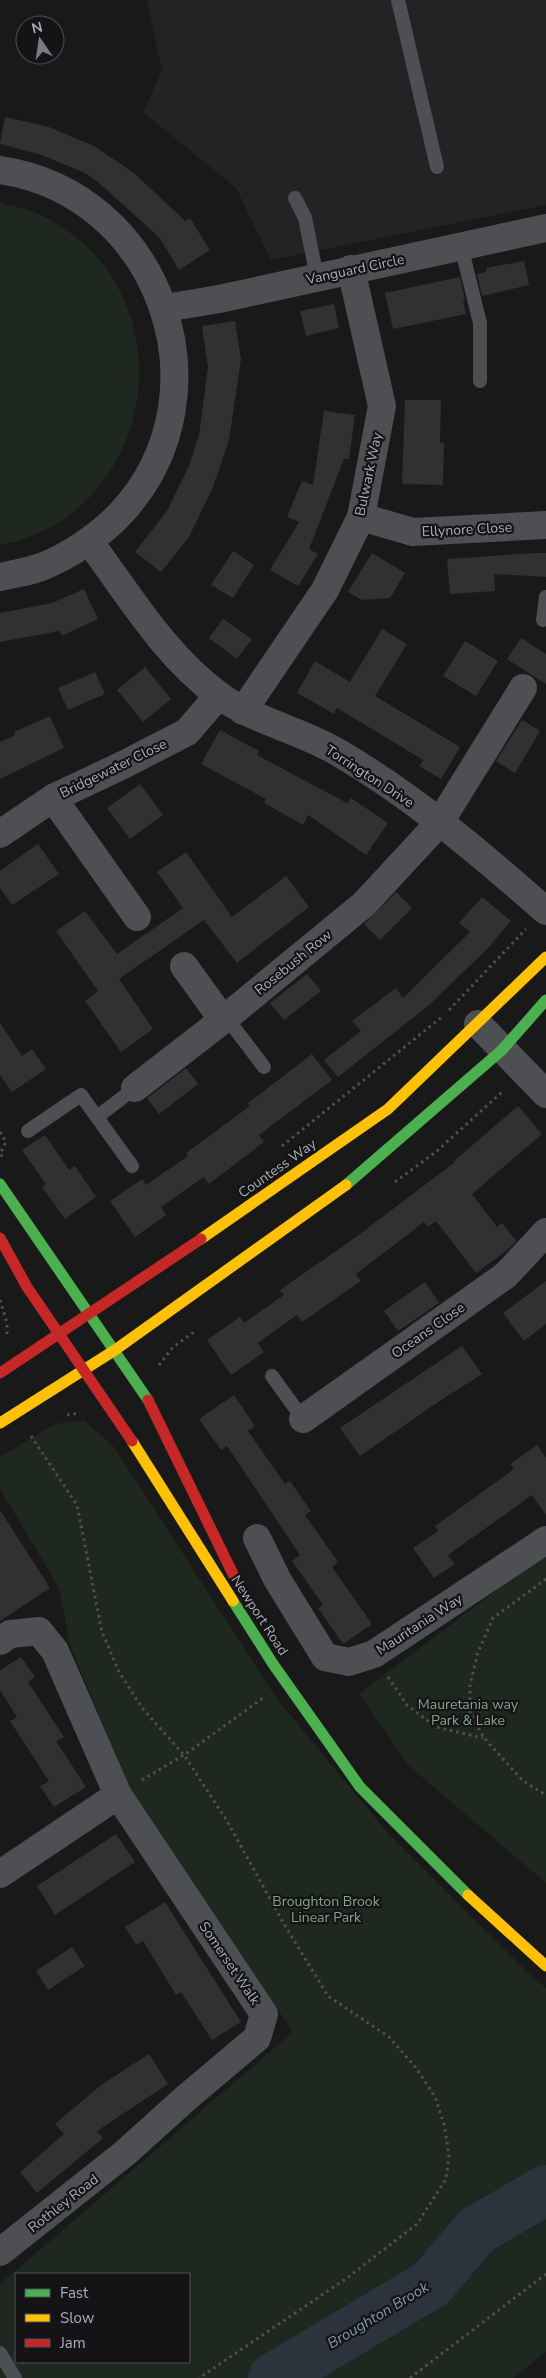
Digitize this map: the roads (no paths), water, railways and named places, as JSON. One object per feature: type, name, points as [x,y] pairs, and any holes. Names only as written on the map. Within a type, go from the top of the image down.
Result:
[{"type":"street","points":[[0,170],[16,172],[49,183],[80,200],[108,221],[132,247],[151,276],[165,308],[174,359],[174,394],[165,437],[147,476],[122,512],[90,541],[41,567],[0,577]]},
{"type":"street","name":"Vanguard Circle","points":[[165,308],[219,299],[546,228]]},
{"type":"street","name":"Bulwark Way","points":[[242,710],[325,590],[361,517],[382,406],[351,269]]},
{"type":"street","name":"Ellynore Close","points":[[361,517],[413,532],[546,525]]},
{"type":"street","name":"Torrington Drive","points":[[90,541],[163,643],[219,695],[242,710],[338,752],[440,822],[544,909]]},
{"type":"street","points":[[440,822],[523,688]]},
{"type":"street","name":"Bridgewater Close","points":[[3,824],[187,732],[219,695]]},
{"type":"street","points":[[52,798],[137,917]]},
{"type":"street","name":"Rosebush Row","points":[[135,1088],[225,1018],[364,904],[440,822]]},
{"type":"street","name":"Countess Way","points":[[0,1373],[157,1270],[388,1109],[546,957]]},
{"type":"street","points":[[184,966],[225,1018]]},
{"type":"street","points":[[0,1423],[115,1350],[334,1194],[502,1050],[546,1000]]},
{"type":"street","points":[[478,1024],[546,1094]]},
{"type":"street","points":[[0,1184],[147,1398],[221,1549],[273,1664]]},
{"type":"street","name":"Oceans Close","points":[[303,1418],[506,1275],[546,1232]]},
{"type":"street","name":"Newport Road","points":[[0,1238],[27,1288],[118,1420],[273,1664],[360,1788],[493,1920],[546,1966]]},
{"type":"street","name":"Mauritania Way","points":[[257,1538],[277,1579],[325,1657],[349,1662],[374,1654],[546,1540]]},
{"type":"street","name":"Somerset Walk","points":[[0,1641],[10,1634],[39,1631],[55,1651],[118,1795],[264,2014],[257,2038],[125,2153]]},
{"type":"street","points":[[0,1874],[118,1795]]},
{"type":"street","name":"Rothley Road","points":[[0,2252],[125,2153]]},
{"type":"lane","points":[[398,0],[437,167]]},
{"type":"lane","points":[[294,198],[305,218],[317,277]]},
{"type":"lane","points":[[461,246],[480,322],[480,381]]},
{"type":"lane","points":[[544,620],[546,597]]},
{"type":"lane","points":[[225,1018],[264,1067]]},
{"type":"lane","points":[[97,1117],[135,1088]]},
{"type":"lane","points":[[28,1131],[81,1095],[132,1166]]},
{"type":"lane","points":[[272,1376],[303,1418]]},
{"type":"lane","points":[[0,2353],[15,2378]]},
{"type":"waterway","name":"Broughton Brook","points":[[273,2378],[431,2284],[477,2230],[546,2190]]},
{"type":"park label","name":"Mauretania way Park & Lake","points":[[468,1712]]},
{"type":"park label","name":"Broughton Brook Linear Park","points":[[326,1909]]}]
